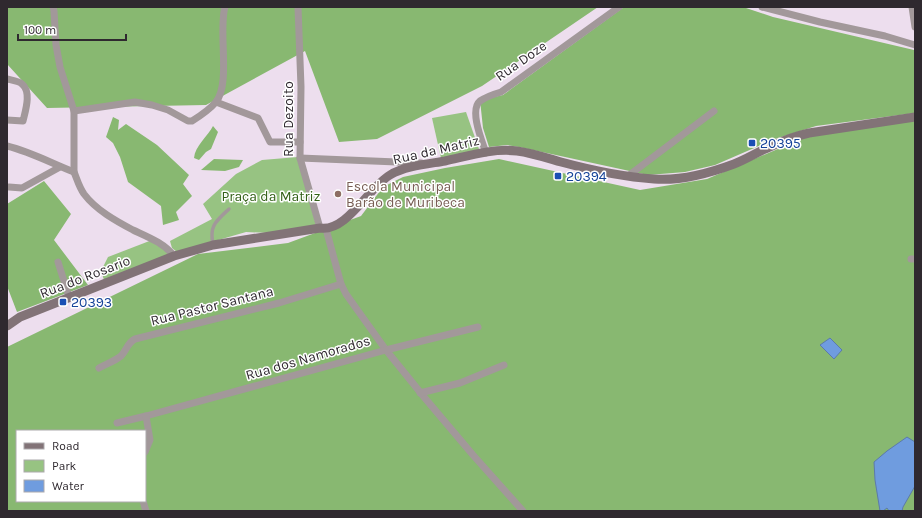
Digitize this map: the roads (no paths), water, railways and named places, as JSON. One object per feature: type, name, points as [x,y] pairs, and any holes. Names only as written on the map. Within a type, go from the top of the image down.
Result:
[{"type":"street","points":[[53,7],[56,45],[60,67],[74,111],[74,172],[80,188],[92,204],[132,230],[154,240],[174,256]]},
{"type":"street","points":[[74,111],[135,102],[168,110],[190,122],[216,102],[223,83],[223,28],[225,7]]},
{"type":"street","name":"Rua Dezoito","points":[[298,7],[302,87],[300,158],[323,229]]},
{"type":"street","name":"Rua Doze","points":[[486,153],[475,111],[480,100],[501,92],[619,7]]},
{"type":"street","points":[[762,7],[820,22],[885,36],[915,45]]},
{"type":"street","points":[[912,7],[915,27]]},
{"type":"street","points":[[7,79],[22,84],[27,91],[27,103],[23,122],[7,120]]},
{"type":"street","points":[[216,102],[258,118],[270,142],[300,142]]},
{"type":"street","points":[[628,176],[714,111]]},
{"type":"street","name":"Rua da Matriz","points":[[174,256],[213,245],[323,229],[343,221],[355,211],[370,192],[388,176],[395,172],[432,163],[500,151],[517,151],[592,170],[628,176],[654,179],[685,177],[734,164],[772,146],[809,133],[915,117]]},
{"type":"street","points":[[7,146],[32,154],[74,172]]},
{"type":"street","points":[[300,158],[432,163]]},
{"type":"street","points":[[9,187],[22,188],[60,167]]},
{"type":"street","points":[[323,229],[341,284],[346,294],[386,350],[420,393],[523,511]]},
{"type":"street","name":"Rua do Rosario","points":[[7,326],[20,317],[174,256]]},
{"type":"street","points":[[58,262],[69,297]]},
{"type":"street","name":"Rua Pastor Santana","points":[[98,368],[122,355],[129,343],[135,339],[280,303],[341,284]]},
{"type":"street","name":"Rua dos Namorados","points":[[117,423],[386,350],[478,327]]},
{"type":"street","points":[[420,393],[460,383],[504,365]]},
{"type":"street","points":[[146,416],[150,440],[146,450]]},
{"type":"lane","points":[[213,245],[211,235],[212,228],[229,209]]},
{"type":"water","points":[[830,338],[842,350],[834,359],[820,345]]},
{"type":"water","points":[[907,437],[915,442],[915,486],[902,511],[889,511],[887,508],[880,511],[874,462]]},
{"type":"place","name":"20395","points":[[752,143]]},
{"type":"place","name":"20394","points":[[558,176]]},
{"type":"place","name":"Escola Municipal Barão de Muribeca","points":[[338,194]]},
{"type":"place","name":"20393","points":[[63,302]]},
{"type":"park label","name":"Praça da Matriz","points":[[271,196]]}]
